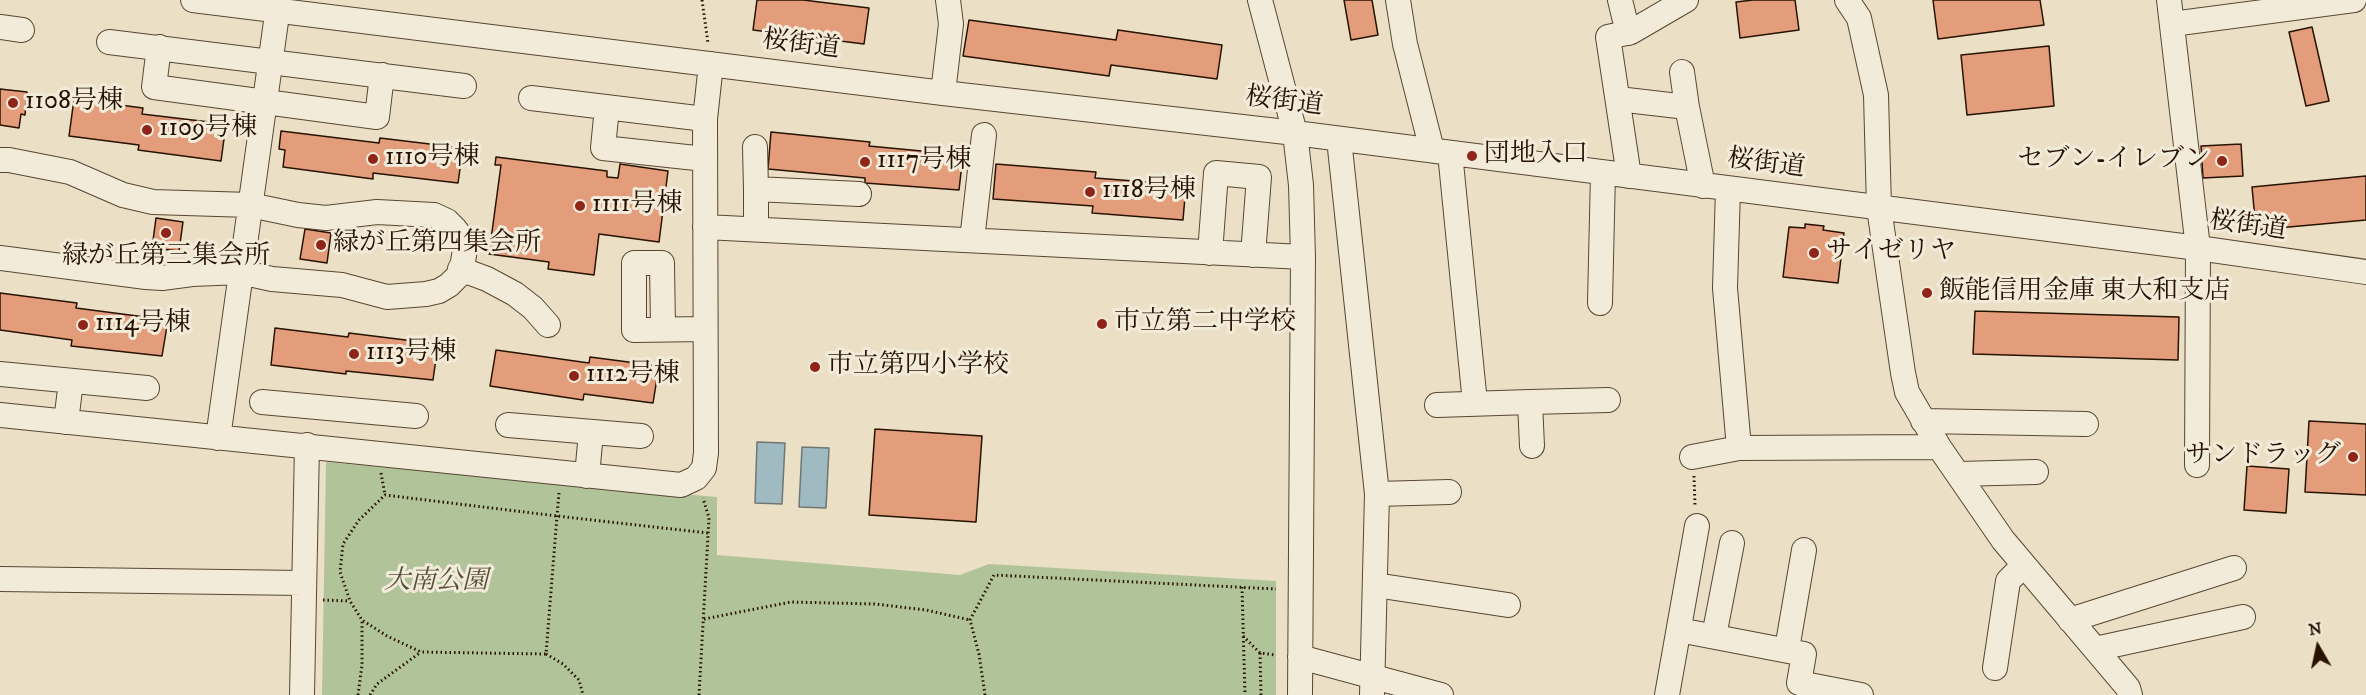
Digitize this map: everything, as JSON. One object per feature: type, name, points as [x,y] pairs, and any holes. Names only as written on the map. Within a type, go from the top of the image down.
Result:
[{"type":"street","name":"桜街道","points":[[193,0],[278,5],[943,93],[1295,133],[2198,248],[2366,272]]},
{"type":"street","points":[[943,93],[951,24],[948,0]]},
{"type":"street","points":[[1260,0],[1295,133],[1301,185],[1303,257],[1300,695]]},
{"type":"street","points":[[1398,0],[1405,45],[1441,152],[1475,403]]},
{"type":"street","points":[[1620,0],[1628,33]]},
{"type":"street","points":[[1629,176],[1608,37],[1628,33],[1686,0]]},
{"type":"street","points":[[1847,0],[1859,18],[1876,95],[1879,208],[1907,392],[1939,447],[2003,540],[2128,688],[2130,695]]},
{"type":"street","points":[[2169,0],[2198,248],[2197,465]]},
{"type":"street","points":[[2172,24],[2354,0]]},
{"type":"street","points":[[218,438],[278,5]]},
{"type":"street","points":[[110,42],[464,86]]},
{"type":"street","points":[[159,47],[154,87],[265,103],[377,117],[382,75]]},
{"type":"street","points":[[0,415],[681,485],[696,478],[704,468],[706,453],[705,119],[711,63]]},
{"type":"street","points":[[1683,72],[1687,107],[1703,186]]},
{"type":"street","points":[[531,98],[705,119]]},
{"type":"street","points":[[1618,99],[1687,107]]},
{"type":"street","points":[[607,107],[603,148],[705,159]]},
{"type":"street","points":[[972,240],[984,135]]},
{"type":"street","points":[[1340,139],[1377,494],[1372,686]]},
{"type":"street","points":[[755,147],[756,229]]},
{"type":"street","points":[[0,160],[70,172],[123,195],[153,202],[250,205],[326,218],[377,212],[434,215],[447,221],[462,238],[465,249],[460,269],[454,280],[439,291],[387,297],[342,285],[272,279],[240,272],[162,278],[0,258]]},
{"type":"street","points":[[1210,253],[1216,173],[1259,177],[1253,255]]},
{"type":"street","points":[[1600,303],[1603,173]]},
{"type":"street","points":[[756,189],[859,194]]},
{"type":"street","points":[[1728,189],[1725,288],[1740,448]]},
{"type":"street","points":[[705,227],[1303,257]]},
{"type":"street","points":[[460,269],[487,279],[515,294],[533,308],[548,326]]},
{"type":"street","points":[[663,329],[705,329]]},
{"type":"street","points":[[0,374],[147,388]]},
{"type":"street","points":[[66,422],[71,381]]},
{"type":"street","points":[[1437,405],[1608,400]]},
{"type":"street","points":[[262,402],[416,416]]},
{"type":"street","points":[[1530,402],[1532,446]]},
{"type":"street","points":[[353,451],[358,411]]},
{"type":"street","points":[[1923,421],[2086,424]]},
{"type":"street","points":[[508,425],[641,436]]},
{"type":"street","points":[[587,476],[591,432]]},
{"type":"street","points":[[302,695],[307,446]]},
{"type":"street","points":[[1692,457],[1740,448],[1939,447]]},
{"type":"street","points":[[1958,474],[2036,472]]},
{"type":"street","points":[[1377,494],[1449,492]]},
{"type":"street","points":[[1667,695],[1697,526]]},
{"type":"street","points":[[1714,636],[1732,543]]},
{"type":"street","points":[[1787,649],[1804,550]]},
{"type":"street","points":[[1995,668],[2008,581],[2024,565]]},
{"type":"street","points":[[2070,620],[2234,568]]},
{"type":"street","points":[[0,579],[303,583]]},
{"type":"street","points":[[1375,585],[1508,605]]},
{"type":"street","points":[[2095,649],[2243,617]]},
{"type":"street","points":[[1679,630],[1804,654],[1800,683],[1861,695]]},
{"type":"street","points":[[1300,657],[1372,686],[1441,695]]},
{"type":"path","points":[[702,0],[711,63]]},
{"type":"path","points":[[1692,457],[1697,526]]},
{"type":"path","points":[[380,465],[385,495]]},
{"type":"path","points":[[546,654],[560,483]]},
{"type":"path","points":[[385,495],[708,533]]},
{"type":"path","points":[[385,495],[359,520],[343,544],[340,572],[350,601],[362,620],[387,636],[421,652],[546,654],[563,664],[579,680],[583,695]]},
{"type":"path","points":[[699,695],[709,518],[702,496]]},
{"type":"path","points":[[985,695],[979,654],[970,620],[994,575],[1276,589]]},
{"type":"path","points":[[1242,587],[1245,695]]},
{"type":"path","points":[[323,600],[350,601]]},
{"type":"path","points":[[704,619],[791,602],[875,604],[926,610],[970,620]]},
{"type":"path","points":[[358,695],[362,665],[362,620]]},
{"type":"path","points":[[1243,636],[1260,653],[1276,655]]},
{"type":"path","points":[[370,695],[378,684],[421,652]]},
{"type":"path","points":[[1260,653],[1261,695]]},
{"type":"green space","name":"大南公園","points":[[326,462],[717,497],[717,555],[960,575],[989,564],[1276,581],[1276,695],[322,695]]},
{"type":"water","points":[[757,442],[785,443],[782,504],[755,503]]},
{"type":"water","points":[[802,447],[829,448],[826,508],[799,507]]},
{"type":"building","points":[[757,0],[803,0],[869,8],[864,44],[753,30]]},
{"type":"building","points":[[1344,0],[1372,0],[1378,35],[1351,40]]},
{"type":"building","points":[[1795,0],[1799,30],[1740,38],[1736,2]]},
{"type":"building","points":[[1933,0],[2040,0],[2044,25],[1938,39]]},
{"type":"building","points":[[969,20],[1116,40],[1118,30],[1222,45],[1217,79],[1111,65],[1109,76],[963,56]]},
{"type":"building","points":[[2312,27],[2329,101],[2306,106],[2289,32]]},
{"type":"building","points":[[2049,46],[2054,106],[1967,115],[1961,55]]},
{"type":"building","name":"1108号棟","points":[[0,89],[27,92],[25,115],[21,114],[19,128],[0,125]]},
{"type":"building","name":"1109号棟","points":[[74,99],[143,108],[142,114],[226,124],[221,161],[138,150],[139,145],[69,136]]},
{"type":"building","name":"1110号棟","points":[[281,131],[379,143],[380,138],[463,148],[458,183],[373,173],[373,179],[283,167],[285,150],[279,149]]},
{"type":"building","name":"1117号棟","points":[[771,132],[870,142],[869,146],[963,155],[959,190],[865,183],[865,178],[768,169]]},
{"type":"building","name":"セブン-イレブン","points":[[2241,144],[2243,176],[2203,178],[2201,146]]},
{"type":"building","name":"1111号棟","points":[[496,157],[607,171],[607,177],[618,178],[620,164],[668,171],[659,242],[599,234],[594,275],[548,269],[549,262],[489,254],[501,165],[495,165]]},
{"type":"building","name":"1118号棟","points":[[996,164],[1096,172],[1095,178],[1186,185],[1183,220],[1092,213],[1093,206],[993,199]]},
{"type":"building","points":[[2366,176],[2366,220],[2256,230],[2252,187]]},
{"type":"building","points":[[156,218],[183,222],[179,251],[152,248]]},
{"type":"building","points":[[1805,224],[1824,226],[1823,230],[1844,233],[1838,283],[1783,277],[1789,227],[1805,228]]},
{"type":"building","points":[[305,229],[331,233],[327,263],[300,259]]},
{"type":"building","name":"1114号棟","points":[[0,293],[77,303],[76,308],[168,320],[162,356],[71,346],[72,340],[0,330]]},
{"type":"building","points":[[1975,311],[2179,317],[2178,360],[1973,354]]},
{"type":"building","name":"1113号棟","points":[[275,328],[348,337],[349,333],[438,344],[433,380],[346,371],[346,374],[271,365]]},
{"type":"building","name":"1112号棟","points":[[496,350],[589,363],[590,357],[659,366],[653,403],[584,394],[583,400],[490,386]]},
{"type":"building","points":[[2309,421],[2366,424],[2366,495],[2305,492]]},
{"type":"building","points":[[875,429],[982,436],[976,522],[869,515]]},
{"type":"building","points":[[2247,466],[2289,469],[2286,513],[2244,510]]},
{"type":"place","name":"1108号棟","points":[[13,103]]},
{"type":"place","name":"1109号棟","points":[[147,130]]},
{"type":"place","name":"団地入口","points":[[1472,156]]},
{"type":"place","name":"1110号棟","points":[[373,159]]},
{"type":"place","name":"セブン-イレブン","points":[[2222,161]]},
{"type":"place","name":"1117号棟","points":[[865,162]]},
{"type":"place","name":"1118号棟","points":[[1090,192]]},
{"type":"place","name":"1111号棟","points":[[580,206]]},
{"type":"place","name":"緑が丘第三集会所","points":[[166,233]]},
{"type":"place","name":"緑が丘第四集会所","points":[[321,245]]},
{"type":"place","name":"サイゼリヤ","points":[[1814,253]]},
{"type":"place","name":"飯能信用金庫 東大和支店","points":[[1927,293]]},
{"type":"place","name":"市立第二中学校","points":[[1102,324]]},
{"type":"place","name":"1114号棟","points":[[83,325]]},
{"type":"place","name":"1113号棟","points":[[354,354]]},
{"type":"place","name":"市立第四小学校","points":[[815,367]]},
{"type":"place","name":"1112号棟","points":[[574,376]]},
{"type":"place","name":"サンドラッグ","points":[[2353,457]]}]
